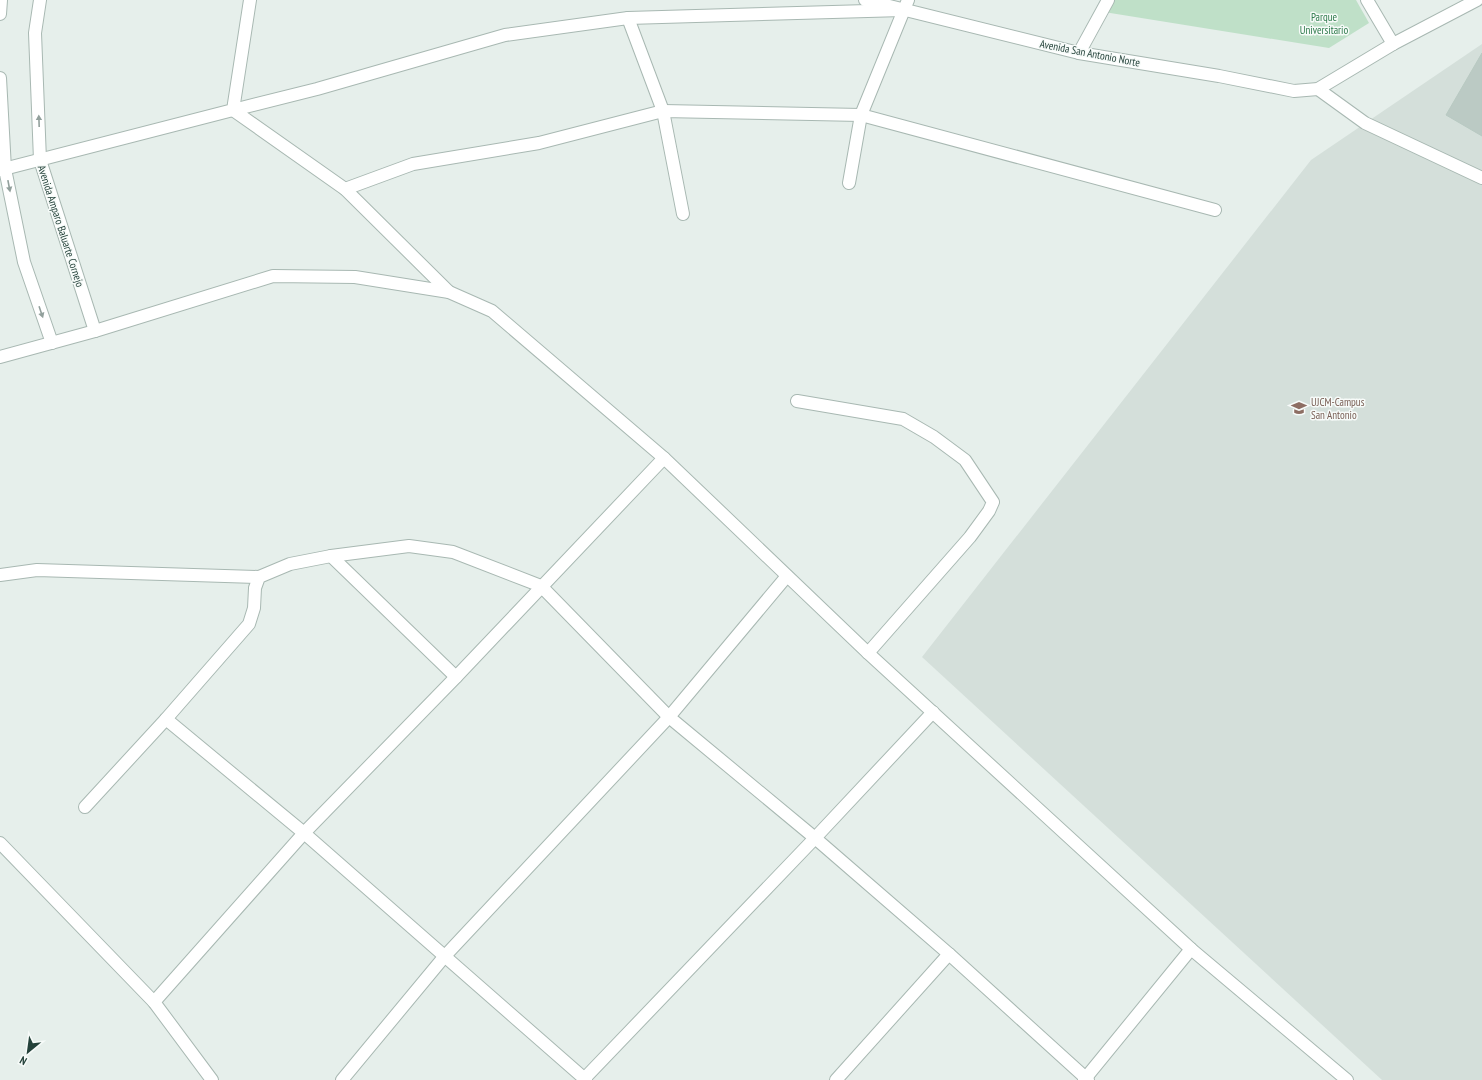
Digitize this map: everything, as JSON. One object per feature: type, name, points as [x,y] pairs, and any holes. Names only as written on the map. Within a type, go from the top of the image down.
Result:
[{"type":"street","points":[[0,14],[1,0]]},
{"type":"street","name":"Avenida Amparo Baluarte Cornejo","points":[[40,0],[35,33],[40,160],[95,331]]},
{"type":"street","points":[[233,110],[250,0]]},
{"type":"street","name":"Avenida San Antonio Norte","points":[[865,0],[906,5],[1079,53],[1219,76],[1294,91],[1318,89]]},
{"type":"street","points":[[1079,53],[1108,0]]},
{"type":"street","points":[[1367,0],[1393,44]]},
{"type":"street","points":[[1477,0],[1393,44],[1318,89],[1365,122],[1482,178]]},
{"type":"street","points":[[2,170],[317,89],[505,34],[628,18],[906,5],[861,115],[849,183]]},
{"type":"street","points":[[628,18],[663,111],[683,214]]},
{"type":"street","points":[[0,78],[2,170],[24,262],[52,343]]},
{"type":"street","points":[[233,110],[345,188],[449,292]]},
{"type":"street","points":[[345,188],[413,164],[539,143],[663,111],[861,115],[1215,210]]},
{"type":"street","points":[[0,357],[95,331],[273,276],[355,277],[449,292],[492,311],[664,458],[868,653],[1191,949],[1347,1080]]},
{"type":"street","points":[[797,401],[903,419],[934,437],[965,460],[993,502],[989,511],[970,537],[868,653]]},
{"type":"street","points":[[154,1002],[304,833],[456,677],[664,458]]},
{"type":"street","points":[[0,575],[37,570],[260,577],[290,564],[331,556],[409,546],[453,552],[541,586],[669,717],[815,838],[950,954],[1086,1079],[1191,949]]},
{"type":"street","points":[[331,556],[456,677]]},
{"type":"street","points":[[342,1080],[444,957],[669,717],[787,576]]},
{"type":"street","points":[[85,807],[166,719],[249,624],[254,608],[254,588],[260,577]]},
{"type":"street","points":[[166,719],[304,833],[584,1080],[933,712]]},
{"type":"street","points":[[0,843],[154,1002],[212,1080]]},
{"type":"street","points":[[836,1080],[950,954]]},
{"type":"shaded area","name":"UJCM-Campus San Antonio","points":[[1482,44],[1482,1080],[1382,1080],[922,657],[1311,160]]},
{"type":"green space","name":"Parque Universitario","points":[[1112,0],[1356,0],[1369,23],[1329,48],[1104,12]]},
{"type":"building","points":[[1482,53],[1482,136],[1446,115]]},
{"type":"place","name":"UJCM-Campus San Antonio","points":[[1299,408]]}]
